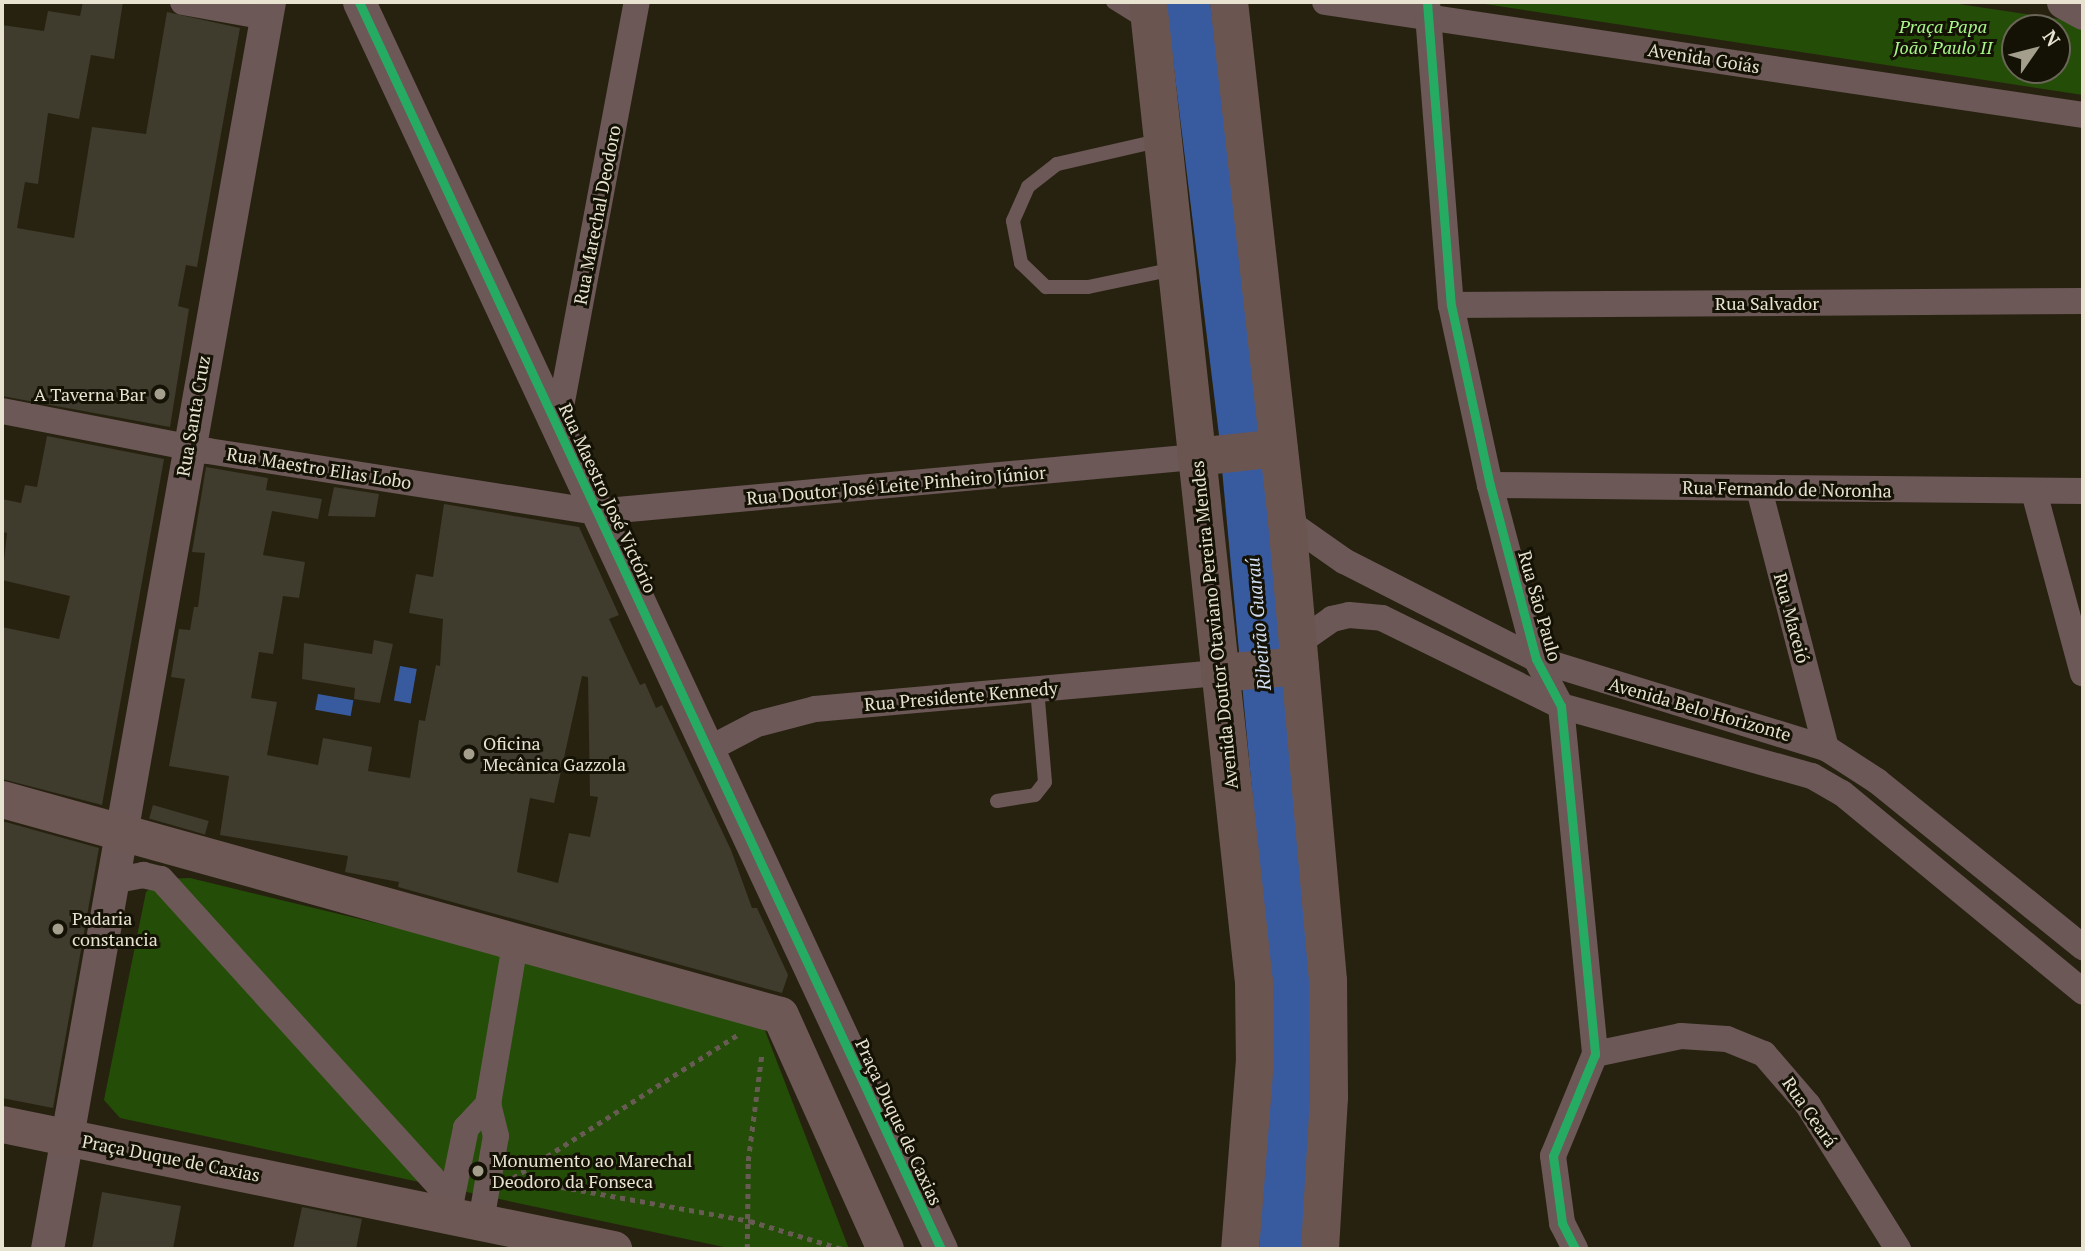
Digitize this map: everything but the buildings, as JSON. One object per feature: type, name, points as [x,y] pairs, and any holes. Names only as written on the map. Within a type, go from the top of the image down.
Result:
[{"type":"main road","name":"Avenida Doutor Otaviano Pereira Mendes","points":[[1229,2],[1268,449],[1287,521],[1269,664],[1254,995],[1255,1060],[1240,1249]]},
{"type":"main road","name":"Avenida Doutor Otaviano Pereira Mendes","points":[[1149,13],[1177,269],[1207,456],[1269,664],[1328,981],[1329,1097],[1320,1249]]},
{"type":"main road","points":[[1207,456],[1268,449]]},
{"type":"main road","points":[[2,800],[516,939],[773,1013],[885,1249]]},
{"type":"main road","points":[[2,1124],[67,1137]]},
{"type":"main road","name":"Praça Duque de Caxias","points":[[67,1137],[466,1210],[613,1249]]},
{"type":"street","points":[[183,2],[268,9]]},
{"type":"street","name":"Rua Maestro José Victório","points":[[359,2],[829,1007]]},
{"type":"street","name":"Rua Marechal Deodoro","points":[[557,428],[637,2]]},
{"type":"street","name":"Avenida Goiás","points":[[1325,2],[1428,9],[2083,115]]},
{"type":"street","points":[[2063,2],[2083,13]]},
{"type":"street","name":"Rua Santa Cruz","points":[[121,832],[187,447],[268,9]]},
{"type":"street","name":"Rua São Paulo","points":[[1428,9],[1451,305],[1490,485],[1536,659],[1561,706],[1595,1054],[1553,1156],[1562,1223],[1575,1249]]},
{"type":"street","name":"Rua Salvador","points":[[1451,305],[2083,301]]},
{"type":"street","name":"Rua Maestro Elias Lobo","points":[[2,411],[187,447],[596,512]]},
{"type":"street","name":"Rua Doutor José Leite Pinheiro Júnior","points":[[596,512],[1207,456]]},
{"type":"street","name":"Rua Fernando de Noronha","points":[[1490,485],[2083,491]]},
{"type":"street","name":"Rua Maceió","points":[[1759,489],[1826,748]]},
{"type":"street","points":[[2034,492],[2083,673]]},
{"type":"street","name":"Avenida Belo Horizonte","points":[[1287,521],[1344,561],[1536,659],[1788,733],[1826,748],[1857,767],[2083,947]]},
{"type":"street","name":"Avenida Belo Horizonte","points":[[1269,664],[1332,619],[1349,615],[1382,618],[1561,706],[1784,766],[1842,793],[2083,992]]},
{"type":"street","name":"Rua Presidente Kennedy","points":[[709,749],[757,724],[815,709],[1269,664]]},
{"type":"street","points":[[1784,766],[1788,733]]},
{"type":"street","points":[[1842,793],[1857,767]]},
{"type":"street","name":"Praça Duque de Caxias","points":[[67,1137],[121,832]]},
{"type":"street","points":[[112,881],[143,875],[161,879],[466,1210],[496,1136],[488,1104],[516,939]]},
{"type":"street","points":[[773,1013],[829,1007]]},
{"type":"street","name":"Praça Duque de Caxias","points":[[829,1007],[941,1249]]},
{"type":"street","name":"Rua Ceará","points":[[1595,1054],[1681,1036],[1727,1039],[1764,1054],[1808,1105],[1898,1249]]},
{"type":"street","points":[[47,1249],[67,1137]]},
{"type":"lane","points":[[1112,2],[1149,13]]},
{"type":"lane","points":[[1164,140],[1057,164],[1028,187],[1013,221],[1021,263],[1046,287],[1088,287],[1177,269]]},
{"type":"lane","points":[[997,800],[1035,795],[1045,782],[1037,689]]},
{"type":"path","points":[[466,1210],[773,1013]]},
{"type":"path","points":[[747,1249],[750,1222],[748,1161],[763,1047]]},
{"type":"path","points":[[512,1178],[750,1222],[842,1249]]},
{"type":"green space","name":"Praça Papa João Paulo II","points":[[1472,2],[1945,2],[2025,14],[2001,14],[2001,83]]},
{"type":"green space","name":"Praça Papa João Paulo II","points":[[2071,23],[2083,30],[2083,95],[2011,84],[2071,84]]},
{"type":"green space","points":[[190,878],[480,948],[764,1028],[849,1249],[733,1249],[120,1118],[104,1100],[146,892],[161,879]]},
{"type":"water","points":[[400,666],[417,669],[411,703],[394,700]]},
{"type":"water","points":[[318,694],[353,700],[351,716],[315,710]]},
{"type":"waterway","name":"Ribeirão Guaraú","points":[[1188,2],[1241,436],[1294,1004],[1281,1249]]},
{"type":"cycle path","points":[[359,2],[941,1249]]},
{"type":"cycle path","points":[[1427,2],[1451,305],[1490,485],[1536,659],[1561,706],[1595,1054],[1553,1156],[1562,1223],[1575,1249]]},
{"type":"place","name":"A Taverna Bar","points":[[160,394]]},
{"type":"place","name":"Oficina Mecânica Gazzola","points":[[469,754]]},
{"type":"place","name":"Padaria constancia","points":[[58,929]]},
{"type":"place","name":"Monumento ao Marechal Deodoro da Fonseca","points":[[478,1171]]}]
